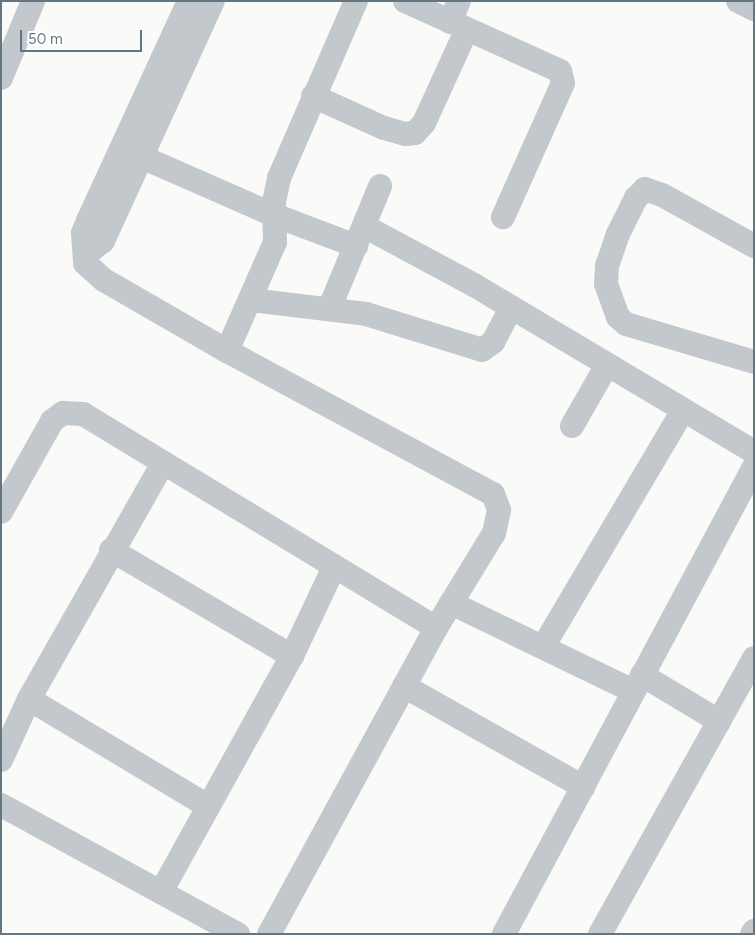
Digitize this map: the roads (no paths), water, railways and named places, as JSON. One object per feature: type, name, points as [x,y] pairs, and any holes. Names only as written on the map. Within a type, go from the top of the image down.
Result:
[{"type":"street","points":[[2,74],[33,1]]},
{"type":"street","points":[[189,1],[88,221],[84,234],[85,263],[104,280],[227,351],[493,494],[499,510],[494,533],[436,628],[269,934]]},
{"type":"street","points":[[85,255],[103,241],[144,158],[213,1]]},
{"type":"street","points":[[227,351],[275,242],[274,215],[279,178],[313,96],[356,1]]},
{"type":"street","points":[[405,1],[459,17],[560,72],[563,83],[503,217]]},
{"type":"street","points":[[738,1],[754,9]]},
{"type":"street","points":[[313,96],[384,128],[405,134],[415,133],[424,123],[459,17]]},
{"type":"street","points":[[144,158],[274,215],[360,236],[511,308],[754,452]]},
{"type":"street","points":[[330,307],[380,186]]},
{"type":"street","points":[[754,246],[662,194],[645,189],[636,198],[618,234],[607,266],[606,284],[618,317],[626,324],[694,342],[754,362]]},
{"type":"street","points":[[251,300],[330,307],[407,324],[482,350],[493,342],[511,308]]},
{"type":"street","points":[[572,426],[607,365]]},
{"type":"street","points":[[543,648],[683,410]]},
{"type":"street","points":[[2,510],[52,421],[63,413],[83,414],[436,628]]},
{"type":"street","points":[[1,760],[29,699],[111,550],[163,462]]},
{"type":"street","points":[[504,934],[754,468]]},
{"type":"street","points":[[111,550],[292,656]]},
{"type":"street","points":[[161,892],[292,656],[334,567]]},
{"type":"street","points":[[451,603],[543,648],[638,683],[719,721]]},
{"type":"street","points":[[600,934],[754,658]]},
{"type":"street","points":[[404,686],[582,787]]},
{"type":"street","points":[[29,699],[208,806]]},
{"type":"street","points":[[1,805],[238,934]]}]
